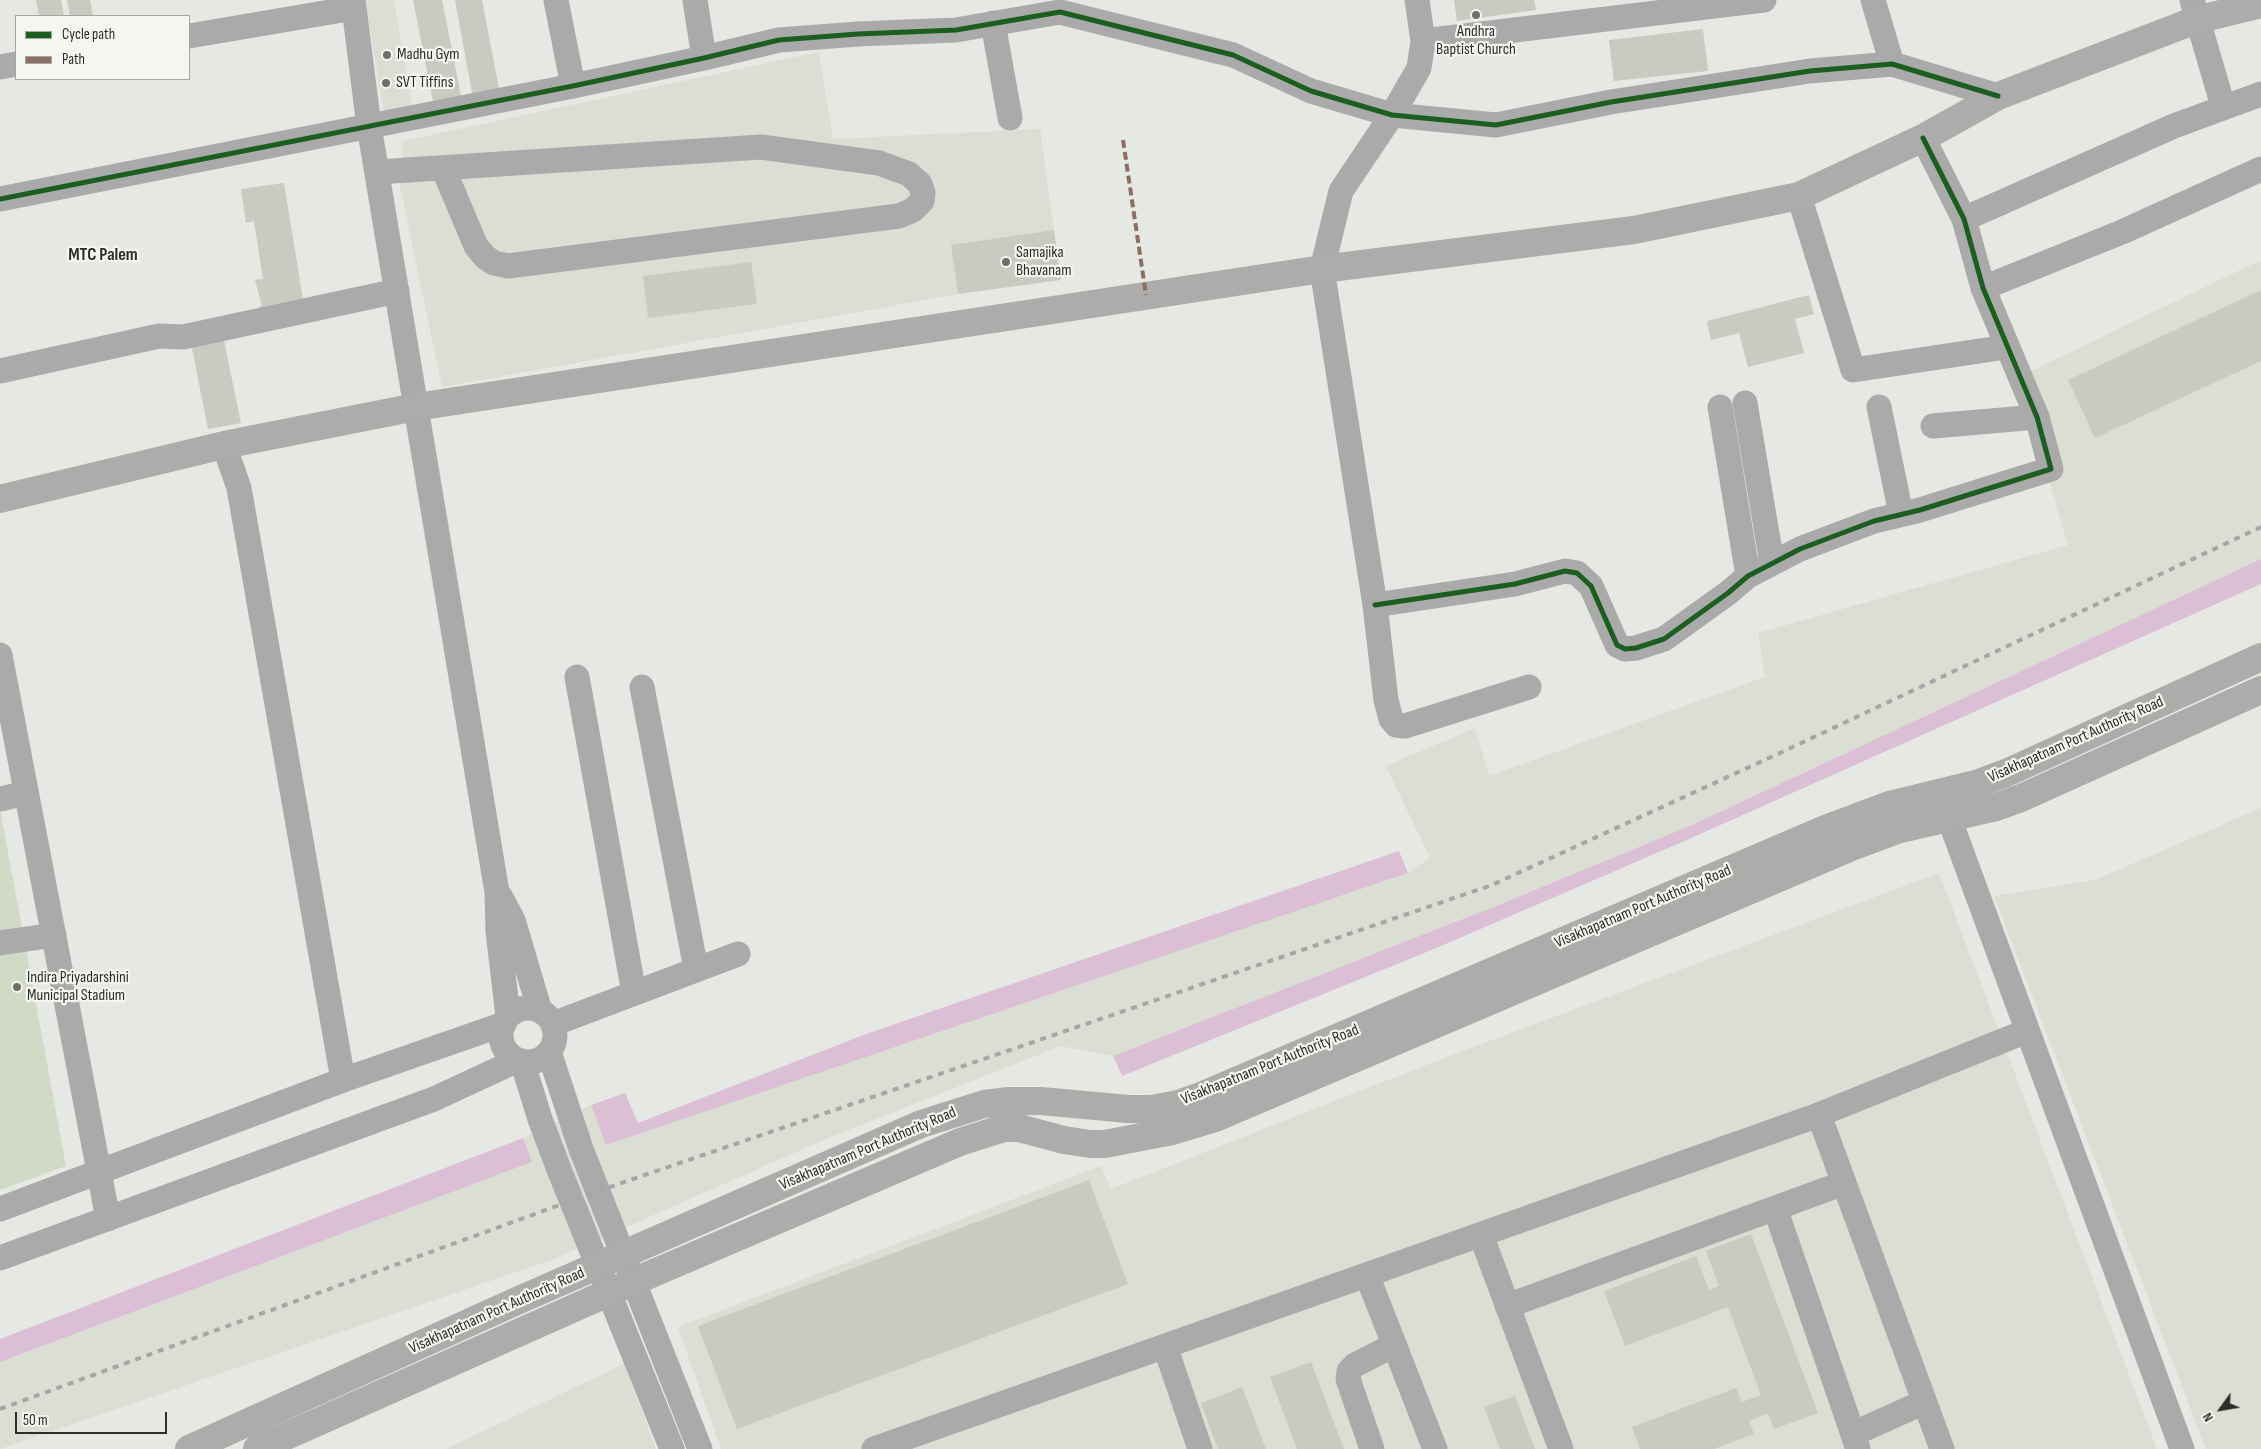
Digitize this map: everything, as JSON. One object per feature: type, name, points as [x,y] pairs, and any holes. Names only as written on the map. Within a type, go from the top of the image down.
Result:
[{"type":"main road","points":[[0,499],[224,445],[416,407],[1322,269],[1634,230],[1799,196],[1923,138],[1998,96],[2194,10],[2261,4]]},
{"type":"main road","name":"Visakhapatnam Port Authority Road","points":[[188,1449],[598,1266],[921,1124],[955,1111],[984,1104],[1017,1101],[1152,1108],[1178,1104],[1824,829],[1889,804],[1979,783],[2006,773],[2261,657]]},
{"type":"main road","name":"Visakhapatnam Port Authority Road","points":[[257,1449],[870,1179],[985,1133],[1004,1128],[1019,1128],[1064,1140],[1105,1144],[1172,1131],[1215,1118],[1849,848],[1900,829],[1996,807],[2030,794],[2261,690]]},
{"type":"street","points":[[556,0],[573,86]]},
{"type":"street","points":[[695,0],[704,58]]},
{"type":"street","points":[[1417,0],[1423,42],[1419,68],[1392,114],[1341,191],[1322,269],[1375,605],[1386,700],[1391,718],[1396,724],[1405,726],[1529,687]]},
{"type":"street","points":[[1423,42],[1764,0]]},
{"type":"street","points":[[1874,0],[1892,64]]},
{"type":"street","points":[[190,36],[353,4],[369,126],[497,892],[498,931],[506,1020],[502,1041],[511,1056],[520,1060],[536,1061],[549,1052],[555,1042],[513,920],[497,892]]},
{"type":"street","points":[[0,199],[573,86],[779,40],[858,34],[956,30],[993,23],[1058,6],[1233,55],[1311,91],[1392,114],[1496,125],[1611,102],[1810,71],[1892,64],[1998,96]]},
{"type":"street","points":[[2194,10],[2223,106]]},
{"type":"street","points":[[993,23],[1010,118]]},
{"type":"street","points":[[0,67],[15,64]]},
{"type":"street","points":[[1964,219],[2174,126],[2223,106],[2261,94]]},
{"type":"street","points":[[1375,605],[1515,584],[1565,571],[1577,573],[1584,578],[1594,591],[1617,645],[1625,649],[1636,648],[1664,638],[1728,593],[1748,576],[1800,549],[1874,521],[1978,493],[2051,469],[2038,418],[2006,347],[1983,288],[1964,219],[1923,138]]},
{"type":"street","points":[[377,172],[761,147],[879,163],[909,174],[920,184],[923,193],[922,201],[913,210],[899,216],[508,266],[494,263],[485,258],[476,246],[443,168]]},
{"type":"street","points":[[1983,288],[2122,232],[2261,169]]},
{"type":"street","points":[[1799,196],[1853,370],[2006,347]]},
{"type":"street","points":[[0,371],[159,336],[183,337],[397,292]]},
{"type":"street","points":[[1745,403],[1772,563]]},
{"type":"street","points":[[1720,407],[1748,576]]},
{"type":"street","points":[[1879,407],[1901,514]]},
{"type":"street","points":[[1933,426],[2038,418]]},
{"type":"street","points":[[224,445],[240,488],[343,1080]]},
{"type":"street","points":[[0,655],[108,1218]]},
{"type":"street","points":[[577,677],[634,993]]},
{"type":"street","points":[[642,687],[696,969]]},
{"type":"street","points":[[1940,792],[2182,1449]]},
{"type":"street","points":[[0,799],[26,793]]},
{"type":"street","points":[[0,943],[54,935]]},
{"type":"street","points":[[0,1209],[506,1020],[523,1008],[546,1017],[634,993],[738,954]]},
{"type":"street","points":[[876,1449],[1819,1115],[2027,1031]]},
{"type":"street","points":[[549,1052],[581,1149],[700,1449]]},
{"type":"street","points":[[0,1258],[434,1099],[520,1060]]},
{"type":"street","points":[[520,1060],[560,1172],[672,1449]]},
{"type":"street","points":[[1819,1115],[1942,1449]]},
{"type":"street","points":[[1507,1306],[1844,1183]]},
{"type":"street","points":[[1776,1208],[1855,1441],[1924,1402]]},
{"type":"street","points":[[1481,1235],[1561,1449]]},
{"type":"street","points":[[1367,1275],[1435,1449]]},
{"type":"street","points":[[1372,1449],[1348,1379],[1349,1371],[1355,1365],[1394,1344]]},
{"type":"street","points":[[1165,1346],[1200,1449]]},
{"type":"shaded area","points":[[365,0],[394,0],[413,112],[385,116]]},
{"type":"shaded area","points":[[819,52],[833,139],[1040,129],[1054,230],[951,245],[958,294],[442,387],[400,186],[403,141]]},
{"type":"shaded area","points":[[2261,260],[2261,559],[1692,825],[1496,906],[1113,1056],[1061,1046],[828,1138],[554,1259],[0,1449],[0,1362],[532,1162],[523,1138],[591,1105],[606,1144],[1408,873],[1430,858],[1386,766],[1475,728],[1489,776],[1765,677],[1758,633],[2068,545],[2019,377]]},
{"type":"shaded area","points":[[2261,559],[2261,584],[1680,843],[1434,949],[1122,1076],[1113,1056],[1496,906],[1692,825]]},
{"type":"shaded area","points":[[2261,808],[2261,1449],[2206,1449],[1994,896],[2095,880]]},
{"type":"shaded area","points":[[1399,851],[1408,873],[606,1145],[591,1105],[625,1093],[638,1123],[866,1034]]},
{"type":"shaded area","points":[[1939,873],[2157,1449],[721,1449],[678,1327],[1101,1166],[1111,1189],[1439,1060]]},
{"type":"shaded area","points":[[523,1138],[532,1162],[0,1362],[0,1339]]},
{"type":"shaded area","points":[[624,1364],[656,1449],[446,1449]]},
{"type":"green space","name":"Indira Priyadarshini Municipal Stadium","points":[[0,809],[66,1166],[0,1190]]},
{"type":"building","points":[[36,0],[61,0],[64,15],[39,15]]},
{"type":"building","points":[[67,0],[90,0],[93,15],[70,15]]},
{"type":"building","points":[[413,0],[442,0],[461,96],[433,101]]},
{"type":"building","points":[[455,0],[482,0],[500,94],[473,98]]},
{"type":"building","name":"Andhra Baptist Church","points":[[1454,0],[1534,0],[1536,10],[1457,21]]},
{"type":"building","points":[[1703,29],[1708,71],[1614,81],[1609,40]]},
{"type":"building","points":[[284,183],[304,306],[260,313],[259,306],[262,306],[255,280],[263,279],[254,221],[246,223],[241,189]]},
{"type":"building","name":"Samajika Bhavanam","points":[[1054,230],[1061,280],[958,294],[951,245]]},
{"type":"building","points":[[751,262],[757,304],[648,318],[643,276]]},
{"type":"building","points":[[2261,290],[2261,361],[2095,438],[2068,380]]},
{"type":"building","points":[[1809,295],[1814,314],[1795,319],[1804,353],[1748,367],[1739,333],[1711,340],[1707,321]]},
{"type":"building","points":[[223,336],[241,423],[208,429],[191,343]]},
{"type":"building","points":[[1089,1180],[1128,1284],[737,1429],[698,1326]]},
{"type":"building","points":[[1751,1234],[1818,1413],[1774,1429],[1768,1413],[1749,1421],[1754,1434],[1714,1449],[1640,1449],[1632,1427],[1736,1388],[1742,1402],[1761,1395],[1728,1307],[1625,1346],[1604,1291],[1696,1256],[1709,1290],[1719,1286],[1706,1251]]},
{"type":"building","points":[[1311,1362],[1344,1449],[1297,1449],[1270,1377]]},
{"type":"building","points":[[1242,1387],[1266,1449],[1218,1449],[1201,1403]]},
{"type":"building","points":[[1515,1396],[1535,1449],[1500,1449],[1484,1407]]},
{"type":"railway","points":[[0,1409],[598,1191],[1492,885],[1782,752],[2261,527]]},
{"type":"marked path","points":[[1123,140],[1146,295]]},
{"type":"cycle path","points":[[0,199],[573,86],[779,40],[858,34],[956,30],[1060,12],[1233,55],[1311,91],[1392,115],[1496,125],[1611,102],[1810,71],[1892,64],[1998,96]]},
{"type":"cycle path","points":[[1375,605],[1515,584],[1565,571],[1577,573],[1591,586],[1617,645],[1625,649],[1636,648],[1664,639],[1728,593],[1748,576],[1800,549],[1874,521],[1920,510],[2051,469],[2037,417],[1983,288],[1964,219],[1923,138]]},
{"type":"place","name":"Andhra Baptist Church","points":[[1476,15]]},
{"type":"place","name":"Madhu Gym","points":[[387,55]]},
{"type":"place","name":"SVT Tiffins","points":[[386,83]]},
{"type":"place","name":"Samajika Bhavanam","points":[[1006,262]]},
{"type":"place","name":"Indira Priyadarshini Municipal Stadium","points":[[17,987]]},
{"type":"district","name":"MTC Palem","points":[[103,255]]}]
